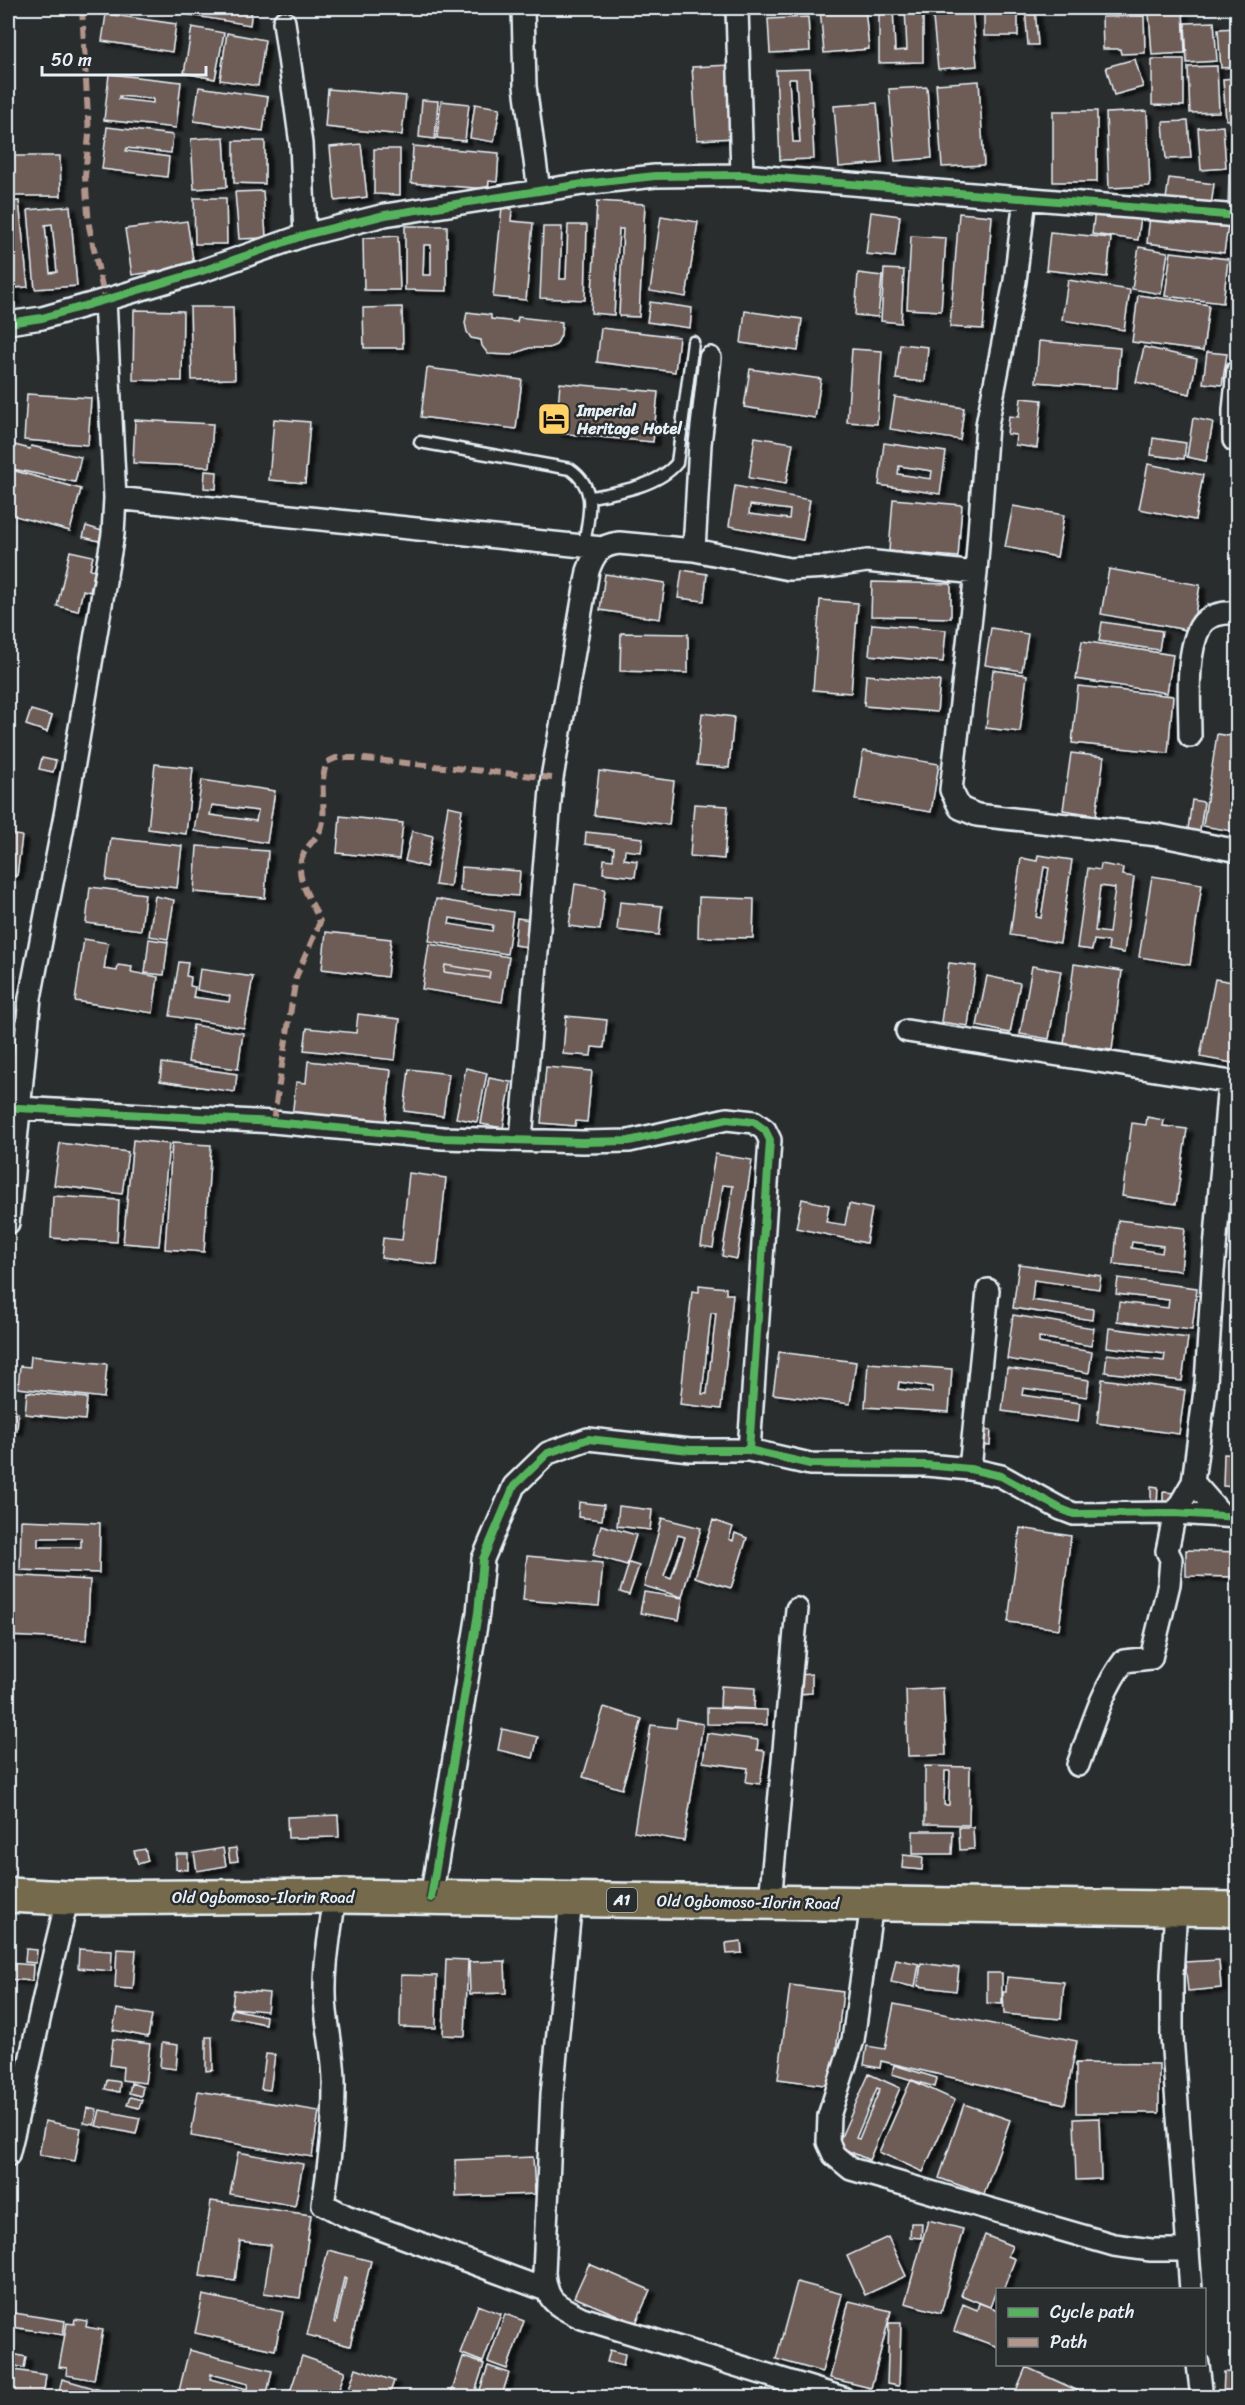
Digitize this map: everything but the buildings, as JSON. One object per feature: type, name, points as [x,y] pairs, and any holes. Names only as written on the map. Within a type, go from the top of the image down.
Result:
[{"type":"highway","name":"Old Ogbomoso-Ilorin Road","points":[[8,1895],[68,1898],[335,1896],[1238,1909]]},
{"type":"street","points":[[523,8],[525,86],[539,191]]},
{"type":"street","points":[[737,8],[741,175]]},
{"type":"street","points":[[284,22],[301,144],[305,235]]},
{"type":"street","points":[[8,323],[42,318],[105,300],[200,272],[305,235],[385,215],[655,176],[741,175],[1238,216]]},
{"type":"street","points":[[1025,198],[1015,281],[987,425],[976,573],[951,790],[960,808],[977,816],[1158,835],[1238,851]]},
{"type":"street","points":[[8,1223],[30,998],[66,810],[113,534],[115,498],[105,300]]},
{"type":"street","points":[[694,550],[700,444],[710,358]]},
{"type":"street","points":[[1234,440],[1238,370]]},
{"type":"street","points":[[115,498],[593,547],[619,543],[694,550],[789,569],[828,567],[867,561],[976,573]]},
{"type":"street","points":[[521,1139],[552,778],[593,547]]},
{"type":"street","points":[[1190,736],[1191,674],[1194,646],[1200,626],[1209,618],[1226,612],[1238,613]]},
{"type":"street","points":[[907,1031],[1233,1082],[1213,1272],[1206,1383],[1193,1482],[1175,1513],[1167,1551],[1171,1559],[1169,1584],[1151,1658],[1124,1661],[1116,1672],[1102,1700],[1078,1765]]},
{"type":"street","points":[[18,1108],[273,1122],[443,1138],[629,1141],[727,1119],[754,1122],[765,1130],[770,1140],[749,1450]]},
{"type":"street","points":[[970,1469],[988,1290]]},
{"type":"street","points":[[431,1898],[478,1613],[483,1559],[514,1486],[548,1453],[588,1439],[690,1450],[749,1450],[810,1464],[926,1465],[970,1469],[1000,1476],[1074,1514],[1175,1513],[1230,1517]]},
{"type":"street","points":[[1193,1482],[1230,1517]]},
{"type":"street","points":[[770,1902],[796,1608]]},
{"type":"street","points":[[335,1896],[326,1980],[326,2011],[333,2052],[332,2141],[323,2204],[346,2216],[546,2290]]},
{"type":"street","points":[[8,2155],[50,1963],[68,1898]]},
{"type":"street","points":[[571,1899],[552,2094],[544,2273],[546,2290],[554,2304],[582,2318],[843,2397]]},
{"type":"street","points":[[872,1904],[853,2040],[829,2116],[828,2142],[834,2156],[851,2169],[1114,2245],[1151,2250],[1188,2250]]},
{"type":"street","points":[[1176,1908],[1172,1974],[1172,2037],[1191,2288]]},
{"type":"street","points":[[1198,2366],[1202,2397]]},
{"type":"lane","points":[[591,497],[646,483],[669,473],[677,464],[693,342]]},
{"type":"lane","points":[[420,442],[570,469],[580,476],[591,497],[593,547]]},
{"type":"marked path","points":[[82,8],[89,135],[85,176],[89,226],[105,300]]},
{"type":"marked path","points":[[273,1122],[296,977],[320,922],[300,871],[304,853],[322,826],[323,777],[327,762],[336,758],[356,758],[552,778]]},
{"type":"cycle path","points":[[8,323],[42,318],[105,300],[199,272],[305,235],[385,215],[583,184],[655,176],[742,175],[1238,216]]},
{"type":"cycle path","points":[[18,1108],[273,1122],[443,1138],[583,1142],[629,1141],[727,1119],[754,1122],[765,1130],[770,1140],[749,1450]]},
{"type":"cycle path","points":[[431,1898],[478,1613],[483,1559],[514,1486],[548,1453],[588,1439],[690,1450],[749,1450],[810,1464],[926,1465],[970,1469],[1001,1476],[1074,1514],[1175,1513],[1238,1517]]},
{"type":"place","name":"Imperial Heritage Hotel","points":[[554,419]]}]
